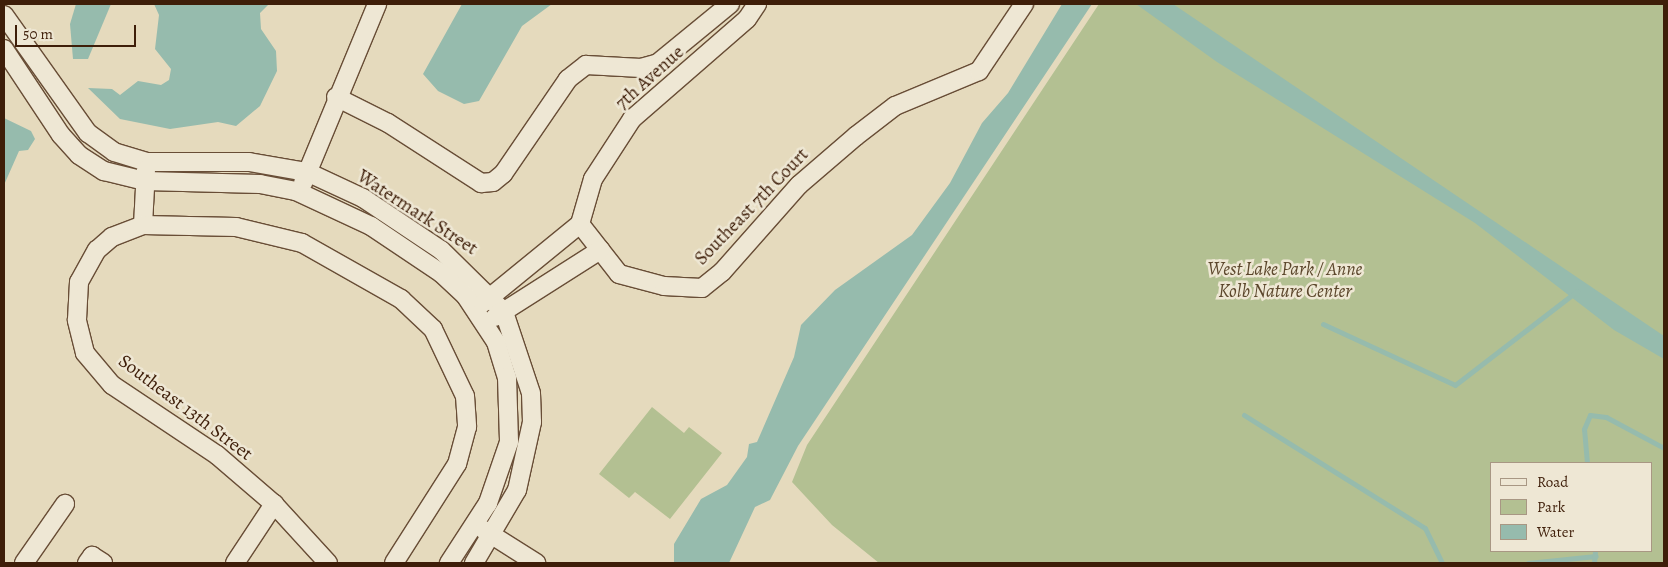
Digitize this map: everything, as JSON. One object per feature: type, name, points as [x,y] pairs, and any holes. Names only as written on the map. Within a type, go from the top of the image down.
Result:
[{"type":"street","points":[[300,193],[336,98],[377,4]]},
{"type":"street","points":[[336,98],[388,123],[481,183],[493,182],[503,174],[568,79],[586,65],[641,68],[658,63],[730,4]]},
{"type":"street","name":"7th Avenue","points":[[580,224],[593,179],[632,119],[747,19],[757,4]]},
{"type":"street","name":"Southeast 7th Court","points":[[580,224],[619,274],[664,286],[702,288],[722,272],[798,185],[856,136],[895,106],[979,71],[1024,4]]},
{"type":"street","name":"Watermark Street","points":[[4,15],[88,133],[114,152],[146,162],[249,162],[308,172],[363,198],[441,250],[491,296],[504,312],[531,393],[532,422],[517,490],[493,536],[474,563]]},
{"type":"street","points":[[4,49],[44,112],[79,155],[104,171],[145,181],[260,184],[300,193],[371,226],[441,273],[481,316],[507,377],[511,410],[501,471],[475,524],[448,563]]},
{"type":"street","points":[[146,162],[142,224],[236,227],[302,242],[349,266],[401,299],[433,328],[465,396],[467,427],[457,464],[394,563]]},
{"type":"street","name":"Southeast 13th Street","points":[[142,224],[112,237],[98,250],[80,282],[76,320],[85,353],[112,385],[217,455],[274,504],[328,563]]},
{"type":"street","points":[[481,316],[491,296],[580,224]]},
{"type":"street","points":[[481,316],[504,312],[600,250]]},
{"type":"street","points":[[546,251],[561,275]]},
{"type":"street","points":[[24,563],[65,504]]},
{"type":"street","points":[[235,563],[274,504]]},
{"type":"street","points":[[475,524],[536,563]]},
{"type":"street","points":[[87,563],[92,556],[102,563]]},
{"type":"green space","name":"West Lake Park / Anne Kolb Nature Center","points":[[1099,4],[1664,4],[1664,563],[879,563],[832,525],[792,482],[807,445]]},
{"type":"green space","points":[[652,407],[684,433],[689,427],[722,453],[670,519],[635,492],[629,498],[599,474]]},
{"type":"water","points":[[76,4],[111,4],[88,59],[73,59],[70,24]]},
{"type":"water","points":[[154,4],[269,4],[260,13],[261,29],[276,51],[277,71],[260,106],[236,126],[218,122],[170,129],[120,119],[88,88],[112,89],[120,95],[138,81],[161,85],[169,80],[171,69],[155,49],[159,15]]},
{"type":"water","points":[[462,4],[552,4],[522,26],[479,101],[464,104],[438,91],[423,74]]},
{"type":"water","points":[[1062,4],[1092,4],[798,446],[770,500],[755,507],[729,563],[674,563],[674,544],[701,499],[727,485],[747,457],[749,444],[757,442],[794,357],[801,325],[835,290],[912,235],[950,183],[982,123],[1008,93]]},
{"type":"water","points":[[1136,4],[1173,4],[1664,336],[1664,359],[1614,330],[1475,223],[1217,62]]},
{"type":"water","points":[[4,118],[31,131],[35,139],[28,150],[19,151],[4,185]]},
{"type":"waterway","points":[[1323,324],[1455,385],[1577,291]]},
{"type":"waterway","points":[[1244,415],[1425,528],[1442,563]]},
{"type":"waterway","points":[[1587,462],[1584,429],[1590,415],[1606,417],[1664,448]]},
{"type":"waterway","points":[[1594,563],[1595,552]]},
{"type":"waterway","points":[[1528,563],[1596,556]]}]
